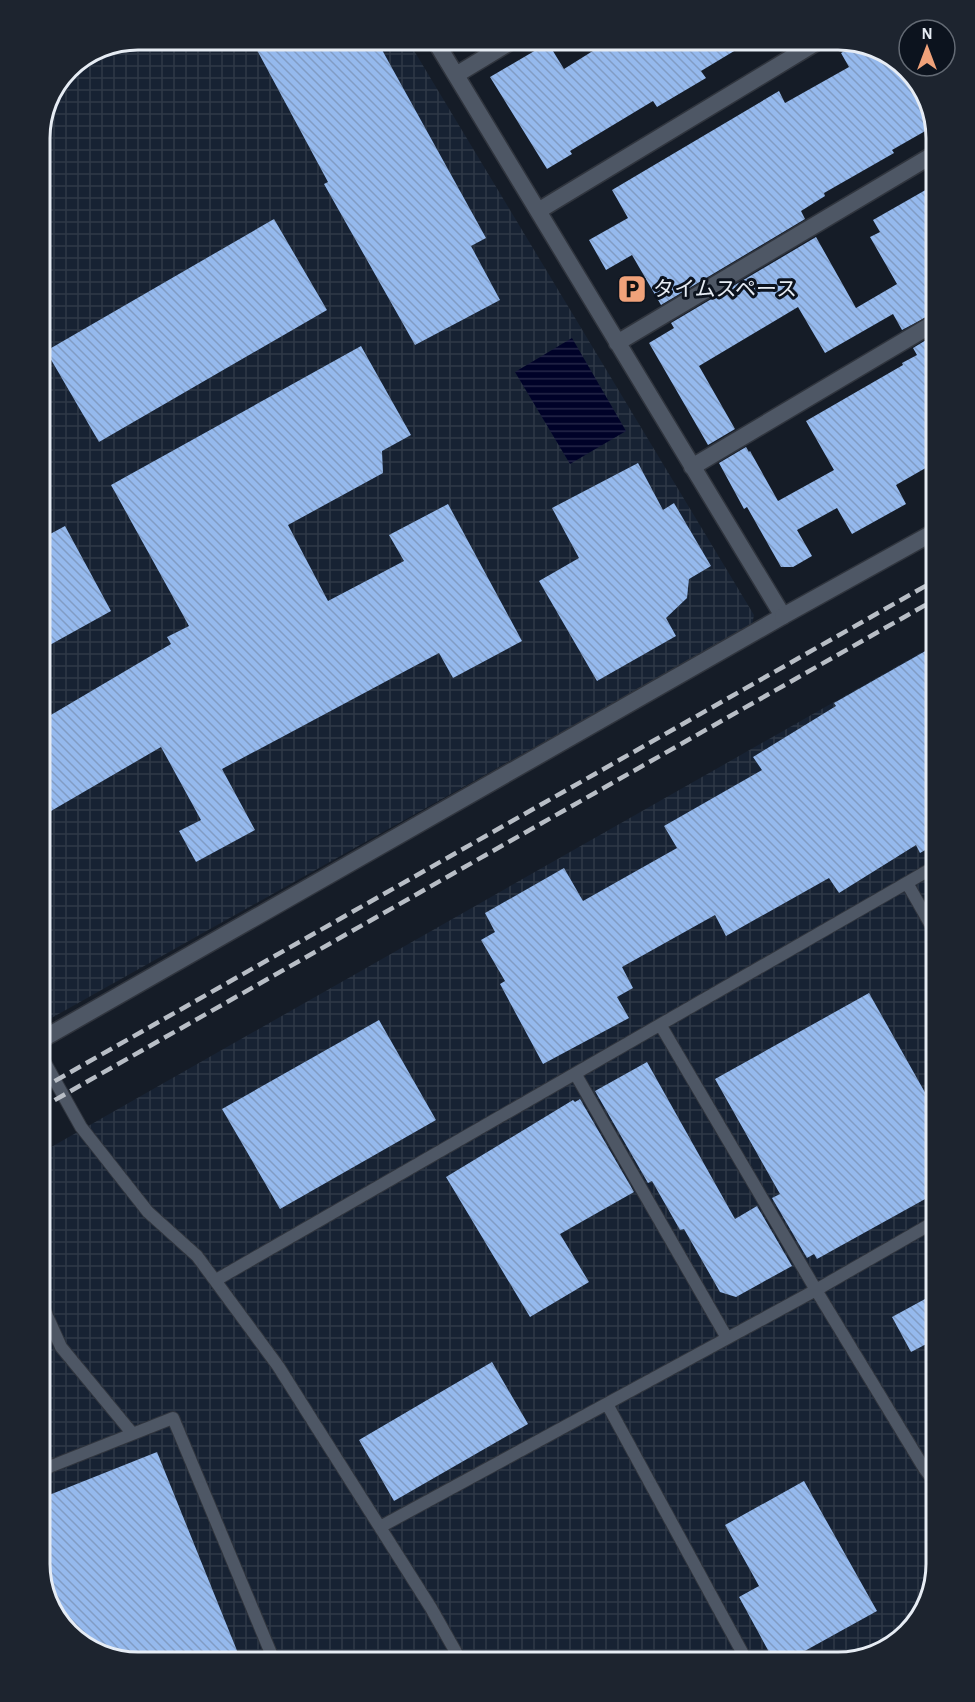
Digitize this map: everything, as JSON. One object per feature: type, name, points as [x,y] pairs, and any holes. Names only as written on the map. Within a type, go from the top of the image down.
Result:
[{"type":"street","points":[[441,50],[783,616]]},
{"type":"street","points":[[456,75],[497,50]]},
{"type":"street","points":[[538,211],[804,50]]},
{"type":"street","points":[[617,343],[926,159]]},
{"type":"street","points":[[692,467],[926,328]]},
{"type":"street","points":[[50,1035],[926,537]]},
{"type":"lane","points":[[216,1280],[926,872]]},
{"type":"lane","points":[[907,883],[926,916]]},
{"type":"lane","points":[[661,1026],[816,1290],[926,1471]]},
{"type":"lane","points":[[50,1071],[81,1126],[148,1212],[197,1256],[278,1366],[431,1608],[456,1652]]},
{"type":"lane","points":[[576,1075],[727,1338]]},
{"type":"lane","points":[[380,1527],[816,1290],[926,1227]]},
{"type":"lane","points":[[50,1322],[61,1347],[132,1434]]},
{"type":"lane","points":[[607,1404],[742,1652]]},
{"type":"lane","points":[[50,1467],[173,1418],[271,1652]]},
{"type":"shaded area","points":[[414,50],[754,615],[752,625],[50,1019],[50,131],[52,114],[64,88],[88,64],[120,51]]},
{"type":"shaded area","points":[[926,650],[926,1565],[923,1588],[911,1614],[887,1638],[861,1650],[849,1652],[131,1652],[109,1648],[88,1638],[64,1614],[52,1588],[50,1576],[50,1148]]},
{"type":"water","points":[[572,338],[626,431],[570,464],[515,372]]},
{"type":"building","points":[[257,50],[382,50],[486,238],[471,246],[500,300],[415,345],[324,184],[328,182]]},
{"type":"building","points":[[536,50],[552,50],[564,69],[594,50],[736,50],[701,71],[706,78],[657,107],[653,101],[570,151],[572,154],[547,169],[490,77]]},
{"type":"building","points":[[846,50],[866,54],[896,71],[897,78],[904,79],[916,98],[921,109],[925,131],[892,150],[894,153],[824,193],[825,196],[801,211],[805,219],[661,305],[632,255],[606,270],[589,240],[628,218],[612,190],[779,91],[785,103],[849,67],[841,53]]},
{"type":"building","points":[[926,190],[926,317],[902,330],[893,314],[825,353],[798,307],[699,366],[735,429],[708,445],[649,343],[674,328],[671,323],[816,237],[856,308],[897,284],[870,237],[880,232],[873,220]]},
{"type":"building","points":[[274,219],[327,310],[99,442],[50,358],[50,349]]},
{"type":"building","points":[[926,340],[926,468],[896,485],[906,504],[852,534],[837,508],[797,530],[812,556],[793,567],[781,567],[747,507],[744,509],[719,463],[746,447],[778,501],[834,470],[806,421],[903,365],[902,363],[917,355],[913,348]]},
{"type":"building","points":[[361,346],[411,435],[382,451],[383,473],[288,525],[328,601],[404,561],[389,535],[448,504],[522,641],[453,678],[439,653],[222,769],[255,830],[196,862],[179,831],[201,820],[161,747],[50,812],[50,716],[171,644],[167,637],[189,626],[111,485]]},
{"type":"building","points":[[638,463],[663,510],[674,503],[711,566],[689,579],[687,598],[666,618],[676,636],[597,681],[539,581],[579,558],[552,508]]},
{"type":"building","points":[[65,526],[111,611],[50,645],[50,534]]},
{"type":"building","points":[[926,651],[926,850],[920,853],[916,845],[839,893],[829,878],[726,936],[715,915],[622,967],[633,988],[617,997],[629,1018],[543,1064],[500,984],[505,981],[481,940],[495,932],[485,913],[564,868],[583,901],[677,848],[664,826],[762,770],[753,757],[836,706],[834,703]]},
{"type":"building","points":[[869,993],[926,1094],[926,1199],[817,1259],[814,1254],[807,1258],[772,1198],[780,1194],[715,1079]]},
{"type":"building","points":[[379,1020],[436,1120],[280,1209],[222,1109]]},
{"type":"building","points":[[647,1062],[735,1219],[757,1206],[792,1266],[736,1297],[720,1292],[684,1229],[680,1230],[652,1181],[648,1183],[595,1091]]},
{"type":"building","points":[[580,1099],[634,1192],[560,1234],[589,1282],[530,1317],[446,1177],[573,1100],[575,1102]]},
{"type":"building","points":[[926,1298],[926,1344],[911,1352],[892,1317]]},
{"type":"building","points":[[492,1362],[528,1424],[394,1501],[359,1440]]},
{"type":"building","points":[[157,1452],[238,1652],[120,1651],[98,1643],[79,1631],[64,1614],[52,1588],[50,1495]]},
{"type":"building","points":[[804,1481],[877,1611],[803,1652],[769,1652],[739,1597],[759,1586],[725,1525]]},
{"type":"railway","points":[[50,1084],[926,586]]},
{"type":"railway","points":[[50,1103],[926,605]]},
{"type":"place","name":"タイムスペース","points":[[632,289]]}]
